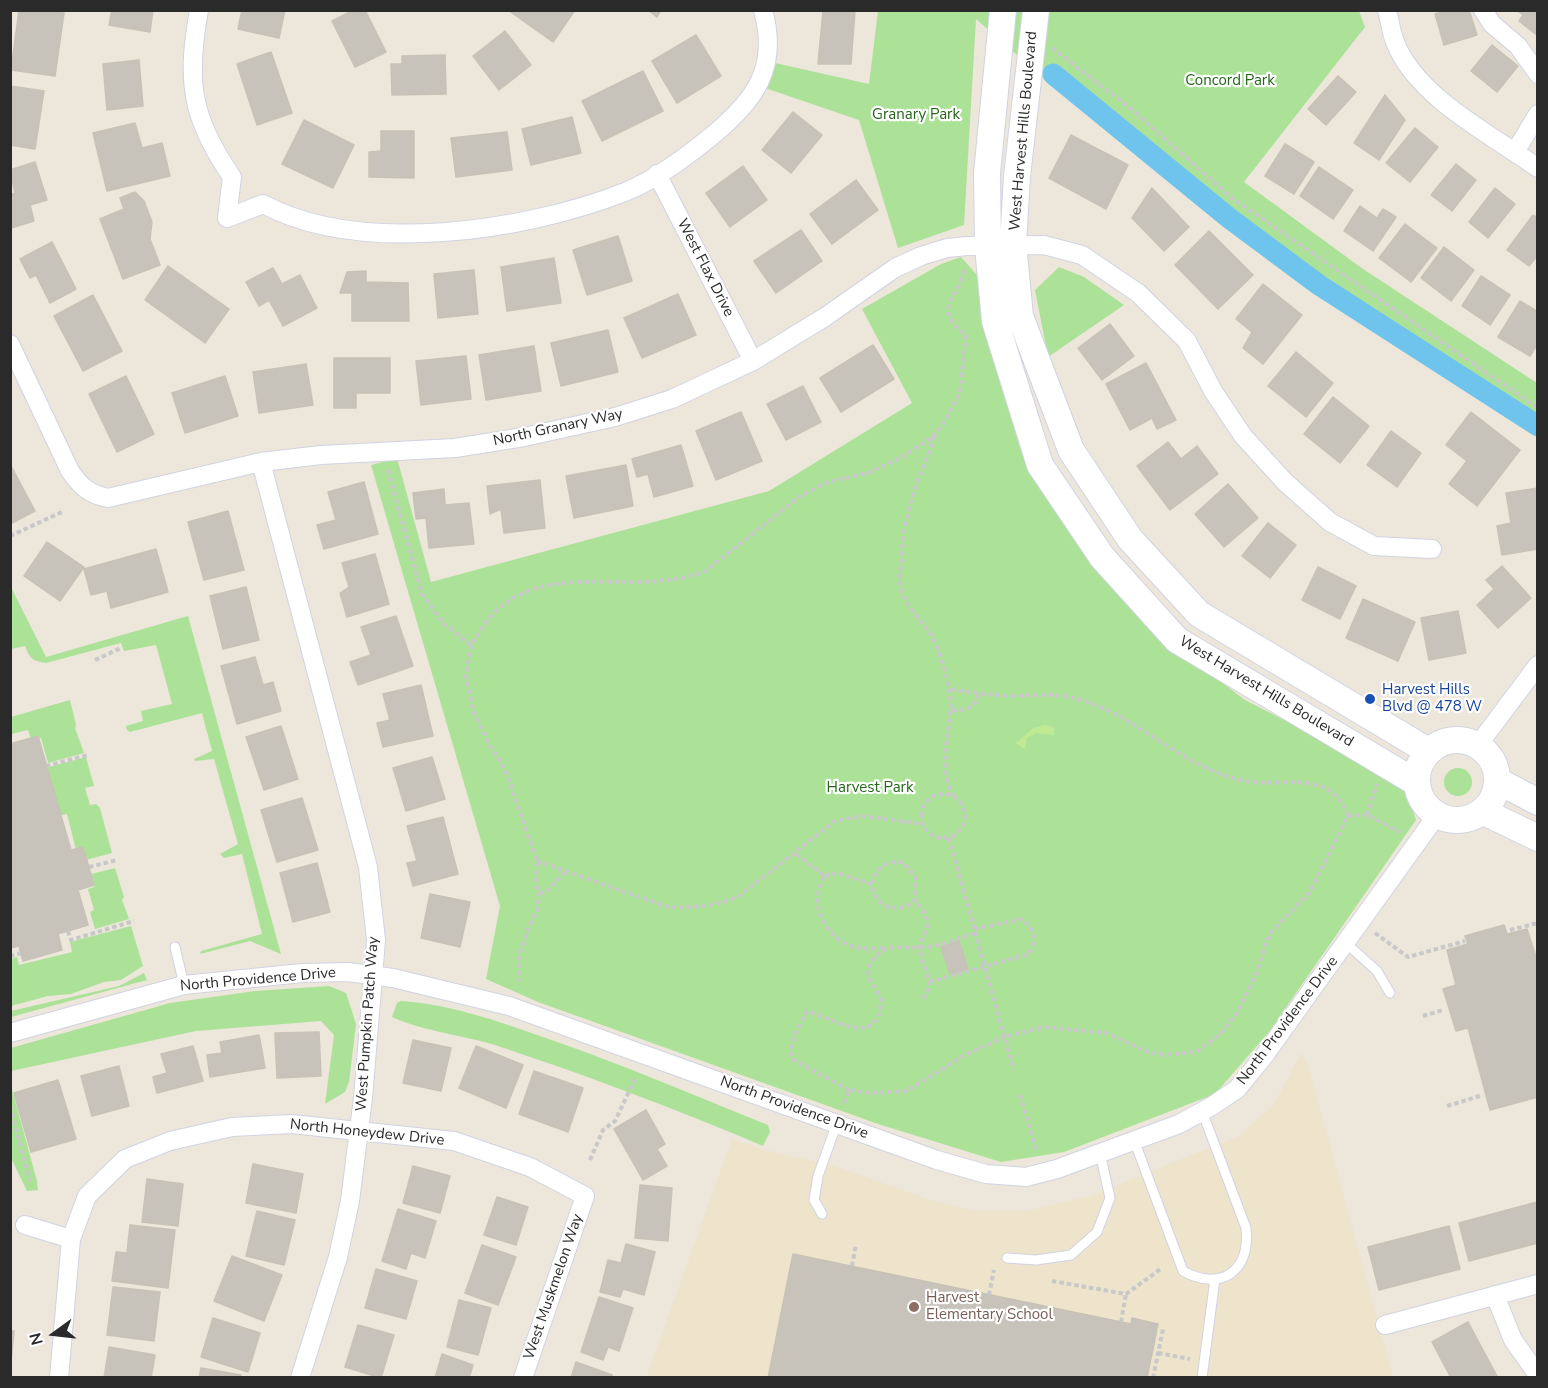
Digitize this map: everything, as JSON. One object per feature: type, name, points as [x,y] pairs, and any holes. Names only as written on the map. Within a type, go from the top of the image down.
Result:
[{"type":"street","points":[[199,10],[193,55],[195,99],[210,145],[232,177],[227,218],[263,204],[283,215],[348,230],[427,233],[512,225],[553,216],[627,191],[694,150],[729,122],[752,97],[760,84],[770,50],[764,10]]},
{"type":"street","name":"West Harvest Hills Boulevard","points":[[1003,10],[987,173],[988,247],[995,321],[1040,465],[1102,557],[1177,640],[1417,783]]},
{"type":"street","name":"West Harvest Hills Boulevard","points":[[1036,10],[1017,176],[1013,244],[1020,316],[1071,450],[1130,539],[1199,614],[1428,751]]},
{"type":"street","points":[[1387,10],[1394,42],[1419,78],[1440,99],[1538,168]]},
{"type":"street","points":[[1483,10],[1492,24],[1518,46],[1538,74]]},
{"type":"street","points":[[1515,152],[1538,114]]},
{"type":"street","name":"West Flax Drive","points":[[657,174],[753,361]]},
{"type":"street","name":"North Granary Way","points":[[10,344],[70,471],[80,486],[92,495],[108,498],[261,462],[321,455],[455,448],[560,430],[643,409],[753,361],[825,317],[895,268],[947,248],[1013,244],[1044,245],[1082,255],[1138,293],[1187,341],[1213,391],[1243,436],[1285,482],[1330,522],[1374,546],[1431,549]]},
{"type":"street","name":"West Pumpkin Patch Way","points":[[261,462],[368,867],[376,940],[359,1131],[350,1201],[338,1257],[300,1377]]},
{"type":"street","points":[[1478,745],[1538,665]]},
{"type":"street","points":[[1457,739],[1478,745],[1493,760],[1498,781],[1490,803],[1482,811],[1460,820],[1437,814],[1427,807],[1417,783],[1422,760],[1428,751],[1446,741],[1457,739]]},
{"type":"street","points":[[1498,781],[1538,802]]},
{"type":"street","points":[[1482,811],[1538,838]]},
{"type":"street","name":"North Providence Drive","points":[[10,1033],[184,985],[302,973],[348,972],[373,975],[509,1006],[986,1174],[1026,1176],[1057,1169],[1179,1124],[1237,1089],[1347,944],[1437,814]]},
{"type":"street","name":"North Honeydew Drive","points":[[72,1239],[87,1196],[125,1159],[170,1141],[232,1127],[291,1124],[454,1142],[530,1167],[585,1196]]},
{"type":"street","name":"West Muskmelon Way","points":[[523,1377],[585,1196]]},
{"type":"street","points":[[25,1225],[72,1239],[59,1377]]},
{"type":"street","points":[[1385,1325],[1538,1284]]},
{"type":"street","points":[[1495,1295],[1513,1340],[1538,1375]]},
{"type":"lane","points":[[1347,944],[1377,971],[1390,993]]},
{"type":"lane","points":[[175,947],[184,985]]},
{"type":"lane","points":[[1134,1140],[1183,1271],[1196,1278],[1215,1279],[1230,1276],[1244,1258],[1248,1241],[1246,1228],[1202,1111]]},
{"type":"lane","points":[[822,1214],[814,1200],[837,1123]]},
{"type":"lane","points":[[1007,1257],[1036,1260],[1071,1255],[1097,1232],[1110,1198],[1100,1153]]},
{"type":"lane","points":[[1202,1377],[1215,1279]]},
{"type":"path","points":[[1242,10],[1268,10]]},
{"type":"path","points":[[1049,45],[1129,107],[1232,198],[1538,408]]},
{"type":"path","points":[[519,981],[520,953],[529,926],[537,912],[539,893],[536,885],[537,861],[506,769],[489,744],[472,710],[466,676],[471,645],[493,615],[522,593],[571,583],[672,582],[690,578],[707,570],[800,497],[825,483],[870,472],[902,457],[934,436],[945,422],[960,392],[966,335],[949,317],[948,306],[964,269]]},
{"type":"path","points":[[934,436],[929,458],[914,492],[902,540],[900,580],[907,604],[932,637],[949,689],[951,710],[945,739],[944,768],[953,796]]},
{"type":"path","points":[[387,468],[422,594],[444,624],[471,645]]},
{"type":"path","points":[[10,536],[62,512]]},
{"type":"path","points":[[95,660],[121,648]]},
{"type":"path","points":[[885,948],[878,953],[868,968],[869,978],[881,999],[877,1019],[860,1029],[852,1029],[807,1011],[790,1051],[792,1059],[799,1064],[849,1090],[869,1093],[907,1091],[922,1084],[946,1065],[1004,1037],[1043,1027],[1106,1033],[1146,1052],[1163,1055],[1196,1052],[1209,1044],[1237,1012],[1257,972],[1272,930],[1310,892],[1348,816],[1341,798],[1318,784],[1250,782],[1234,778],[1182,758],[1113,713],[1081,700],[1052,694],[1015,696],[949,689]]},
{"type":"path","points":[[951,710],[965,710],[976,703],[980,693]]},
{"type":"path","points":[[46,766],[88,755]]},
{"type":"path","points":[[1367,815],[1372,794],[1379,780]]},
{"type":"path","points":[[537,861],[564,873],[598,882],[668,907],[688,907],[727,901],[739,896],[836,821],[848,816],[922,824],[936,837],[949,838],[962,829],[965,814],[959,800],[953,796],[946,793],[931,796],[922,808],[922,824]]},
{"type":"path","points":[[1348,816],[1367,815],[1400,832]]},
{"type":"path","points":[[949,838],[1014,1070]]},
{"type":"path","points":[[796,854],[825,876]]},
{"type":"path","points":[[89,867],[117,860]]},
{"type":"path","points":[[903,863],[916,877],[915,900],[903,908],[884,906],[876,899],[872,884],[875,874],[885,865],[903,863]]},
{"type":"path","points":[[539,893],[546,892],[564,873]]},
{"type":"path","points":[[825,876],[837,873],[872,884]]},
{"type":"path","points":[[825,876],[816,897],[820,915],[828,927],[853,947],[920,947],[1016,918],[1029,924],[1033,932],[1033,946],[1029,954],[929,982]]},
{"type":"path","points":[[915,900],[924,912],[928,923],[920,947],[929,982],[928,991],[921,1000]]},
{"type":"path","points":[[68,931],[71,940],[134,921]]},
{"type":"path","points":[[1510,930],[1538,923]]},
{"type":"path","points":[[1375,933],[1408,957],[1465,941]]},
{"type":"path","points":[[10,956],[21,953]]},
{"type":"path","points":[[1423,1016],[1443,1010]]},
{"type":"path","points":[[590,1160],[603,1130],[615,1121],[635,1078]]},
{"type":"path","points":[[844,1103],[849,1090]]},
{"type":"path","points":[[1020,1095],[1036,1149]]},
{"type":"path","points":[[1447,1106],[1483,1095]]},
{"type":"path","points":[[10,1106],[30,1181]]},
{"type":"path","points":[[852,1266],[856,1244]]},
{"type":"path","points":[[1121,1323],[1126,1294],[1162,1268]]},
{"type":"path","points":[[989,1295],[994,1270]]},
{"type":"path","points":[[1052,1281],[1126,1294]]},
{"type":"path","points":[[1154,1377],[1163,1329]]},
{"type":"path","points":[[1158,1353],[1190,1359]]},
{"type":"shaded area","points":[[1301,1053],[1307,1061],[1393,1377],[646,1378],[732,1139],[765,1150],[834,1166],[934,1201],[976,1211],[1027,1211],[1090,1196],[1239,1136],[1274,1104]]},
{"type":"green space","points":[[878,11],[1359,11],[1365,27],[1244,182],[1363,269],[1537,383],[1537,433],[1318,293],[1214,216],[1042,77],[976,19],[964,225],[898,248],[859,120],[765,88],[775,63],[869,84]]},
{"type":"green space","name":"Harvest Park","points":[[961,257],[977,275],[998,373],[1038,481],[1102,576],[1168,642],[1245,700],[1372,765],[1407,793],[1416,820],[1269,1032],[1215,1094],[1064,1152],[1001,1162],[878,1124],[538,1002],[486,979],[500,906],[371,465],[397,458],[431,582],[769,491],[912,403],[862,309],[941,264]]},
{"type":"green space","points":[[1059,267],[1084,277],[1124,305],[1048,357],[1035,290]]},
{"type":"green space","points":[[11,587],[46,657],[188,616],[281,954],[250,941],[200,954],[201,951],[262,934],[242,854],[224,858],[220,854],[238,844],[214,759],[195,761],[194,759],[212,751],[202,713],[130,732],[127,730],[126,726],[143,721],[141,711],[172,704],[156,645],[124,651],[121,643],[46,663],[35,660],[30,657],[25,646],[11,649]]},
{"type":"green space","points":[[70,700],[75,728],[84,753],[48,763],[41,738],[31,739],[28,730],[11,734],[11,717]]},
{"type":"green space","points":[[1045,725],[1054,727],[1054,735],[1036,733],[1027,738],[1025,749],[1016,743],[1033,728]]},
{"type":"green space","points":[[86,757],[94,786],[85,788],[90,805],[96,804],[100,808],[112,853],[86,860],[76,850],[67,814],[58,816],[45,768]]},
{"type":"green space","points":[[1458,768],[1468,772],[1472,782],[1468,792],[1458,796],[1448,792],[1444,782],[1448,772]]},
{"type":"green space","points":[[115,868],[129,919],[95,929],[90,912],[94,910],[88,889],[94,887],[91,874]]},
{"type":"green space","points":[[131,926],[143,966],[121,980],[104,982],[71,994],[48,996],[11,1006],[11,959],[17,957],[19,965],[72,952],[70,942]]},
{"type":"green space","points":[[144,973],[147,980],[11,1017],[11,1011],[119,986]]},
{"type":"green space","points":[[329,986],[346,993],[356,1024],[349,1082],[345,1092],[325,1104],[334,1035],[321,1021],[196,1031],[11,1071],[11,1048],[170,1003],[255,991]]},
{"type":"green space","points":[[401,1001],[473,1014],[571,1047],[768,1125],[770,1132],[763,1146],[665,1106],[532,1057],[485,1042],[405,1022],[392,1017],[397,1003]]},
{"type":"green space","points":[[10,1082],[38,1190],[27,1191],[11,1158]]},
{"type":"building","points":[[19,10],[64,13],[55,76],[11,70]]},
{"type":"building","points":[[112,10],[153,10],[150,32],[109,25]]},
{"type":"building","points":[[242,10],[285,10],[279,38],[238,29]]},
{"type":"building","points":[[354,10],[365,10],[386,52],[355,67],[332,21]]},
{"type":"building","points":[[508,10],[575,10],[553,42]]},
{"type":"building","points":[[648,10],[661,10],[657,17]]},
{"type":"building","points":[[823,10],[855,10],[851,64],[818,64]]},
{"type":"building","points":[[1447,10],[1470,13],[1477,35],[1444,45],[1435,14]]},
{"type":"building","points":[[1517,10],[1538,10],[1538,36],[1519,21],[1523,15]]},
{"type":"building","points":[[505,31],[531,65],[499,90],[473,56]]},
{"type":"building","points":[[696,35],[721,76],[677,103],[652,61]]},
{"type":"building","points":[[1492,45],[1518,66],[1497,92],[1471,71]]},
{"type":"building","points":[[271,52],[292,113],[257,125],[237,64]]},
{"type":"building","points":[[445,55],[446,94],[392,95],[391,64],[402,64],[402,56]]},
{"type":"building","points":[[139,60],[143,106],[107,110],[103,64]]},
{"type":"building","points":[[643,71],[663,111],[602,141],[582,101]]},
{"type":"building","points":[[1338,76],[1356,92],[1326,125],[1308,109]]},
{"type":"building","points":[[10,86],[44,91],[35,149],[10,145]]},
{"type":"building","points":[[1385,95],[1405,120],[1379,160],[1354,143]]},
{"type":"building","points":[[793,112],[822,135],[791,173],[762,150]]},
{"type":"building","points":[[572,117],[581,153],[531,165],[522,129]]},
{"type":"building","points":[[304,120],[354,145],[333,188],[282,164]]},
{"type":"building","points":[[135,123],[142,148],[162,143],[170,176],[107,191],[93,133]]},
{"type":"building","points":[[1415,128],[1438,147],[1410,182],[1386,163]]},
{"type":"building","points":[[381,131],[414,131],[414,178],[369,177],[369,152],[381,151]]},
{"type":"building","points":[[507,132],[512,170],[456,177],[451,138]]},
{"type":"building","points":[[1071,135],[1128,165],[1106,209],[1049,178]]},
{"type":"building","points":[[1285,144],[1314,162],[1294,194],[1265,176]]},
{"type":"building","points":[[35,162],[47,200],[30,205],[34,221],[11,228],[10,195],[15,193],[10,170]]},
{"type":"building","points":[[1456,164],[1476,180],[1452,211],[1431,195]]},
{"type":"building","points":[[743,166],[767,200],[730,227],[706,193]]},
{"type":"building","points":[[1319,167],[1353,190],[1333,219],[1300,196]]},
{"type":"building","points":[[856,180],[878,210],[832,244],[810,214]]},
{"type":"building","points":[[1152,188],[1189,227],[1164,251],[1132,218]]},
{"type":"building","points":[[1495,188],[1515,204],[1488,238],[1469,222]]},
{"type":"building","points":[[135,192],[144,201],[152,222],[150,239],[160,265],[123,279],[100,219],[124,209],[120,198]]},
{"type":"building","points":[[1360,206],[1377,218],[1383,209],[1396,217],[1373,251],[1344,231]]},
{"type":"building","points":[[1533,215],[1538,218],[1538,255],[1529,266],[1507,250]]},
{"type":"building","points":[[1405,224],[1437,248],[1411,282],[1379,258]]},
{"type":"building","points":[[801,230],[822,261],[776,293],[754,261]]},
{"type":"building","points":[[1209,231],[1253,275],[1218,309],[1175,265]]},
{"type":"building","points":[[618,236],[632,281],[587,295],[573,250]]},
{"type":"building","points":[[52,242],[76,289],[50,303],[36,275],[30,278],[20,259]]},
{"type":"building","points":[[1444,247],[1474,270],[1451,301],[1421,278]]},
{"type":"building","points":[[554,258],[561,303],[507,311],[501,267]]},
{"type":"building","points":[[168,266],[229,309],[205,343],[145,300]]},
{"type":"building","points":[[273,268],[282,284],[300,275],[317,308],[283,326],[269,300],[259,306],[246,282]]},
{"type":"building","points":[[474,270],[478,314],[438,318],[434,274]]},
{"type":"building","points":[[366,271],[366,282],[408,283],[409,321],[352,321],[352,293],[340,293],[347,272]]},
{"type":"building","points":[[1481,276],[1510,295],[1490,325],[1462,306]]},
{"type":"building","points":[[1263,284],[1302,315],[1263,364],[1243,348],[1252,332],[1236,319]]},
{"type":"building","points":[[678,294],[696,335],[642,358],[624,318]]},
{"type":"building","points":[[93,295],[122,351],[83,371],[54,316]]},
{"type":"building","points":[[1520,301],[1538,312],[1538,343],[1530,356],[1498,337]]},
{"type":"building","points":[[1110,324],[1134,356],[1102,380],[1078,348]]},
{"type":"building","points":[[608,330],[618,372],[561,386],[551,343]]},
{"type":"building","points":[[873,345],[894,379],[841,412],[820,378]]},
{"type":"building","points":[[534,346],[541,391],[486,400],[479,355]]},
{"type":"building","points":[[1296,352],[1333,383],[1306,417],[1268,386]]},
{"type":"building","points":[[466,356],[471,399],[421,405],[416,361]]},
{"type":"building","points":[[334,358],[390,358],[390,393],[356,393],[356,408],[334,408]]},
{"type":"building","points":[[1146,363],[1176,420],[1157,429],[1152,418],[1130,430],[1106,384]]},
{"type":"building","points":[[306,364],[313,405],[259,413],[253,372]]},
{"type":"building","points":[[126,376],[154,434],[117,452],[89,394]]},
{"type":"building","points":[[225,376],[238,416],[185,433],[172,393]]},
{"type":"building","points":[[803,386],[821,422],[786,440],[767,404]]},
{"type":"building","points":[[1333,397],[1369,426],[1340,463],[1304,434]]},
{"type":"building","points":[[741,412],[762,461],[716,480],[696,431]]},
{"type":"building","points":[[1471,412],[1520,450],[1477,506],[1449,484],[1467,461],[1446,445]]},
{"type":"building","points":[[1391,431],[1421,453],[1397,487],[1367,465]]},
{"type":"building","points":[[1168,442],[1181,459],[1197,446],[1218,474],[1170,510],[1137,466]]},
{"type":"building","points":[[681,445],[693,486],[654,497],[648,474],[637,477],[632,459]]},
{"type":"building","points":[[10,464],[35,511],[10,524]]},
{"type":"building","points":[[626,465],[633,506],[574,518],[566,476]]},
{"type":"building","points":[[540,480],[545,528],[504,533],[501,509],[490,514],[487,486]]},
{"type":"building","points":[[364,482],[378,534],[324,549],[317,525],[336,520],[328,492]]},
{"type":"building","points":[[1228,484],[1258,518],[1224,547],[1195,514]]},
{"type":"building","points":[[1538,488],[1538,549],[1502,555],[1497,526],[1511,523],[1506,493]]},
{"type":"building","points":[[444,489],[445,505],[469,503],[474,544],[429,548],[426,518],[416,519],[413,493]]},
{"type":"building","points":[[228,511],[244,570],[204,580],[188,522]]},
{"type":"building","points":[[1268,523],[1296,545],[1270,578],[1242,556]]},
{"type":"building","points":[[47,542],[84,567],[60,601],[24,576]]},
{"type":"building","points":[[156,549],[168,592],[111,608],[107,591],[91,595],[84,569]]},
{"type":"building","points":[[375,554],[389,604],[347,617],[340,593],[349,587],[342,563]]},
{"type":"building","points":[[1502,566],[1531,598],[1498,628],[1477,605],[1494,589],[1486,580]]},
{"type":"building","points":[[1318,567],[1356,586],[1340,619],[1302,600]]},
{"type":"building","points":[[246,587],[259,640],[223,649],[210,596]]},
{"type":"building","points":[[1363,599],[1415,622],[1398,661],[1346,638]]},
{"type":"building","points":[[1458,611],[1466,653],[1429,660],[1421,618]]},
{"type":"building","points":[[396,616],[413,666],[358,685],[350,662],[371,655],[361,627]]},
{"type":"building","points":[[255,657],[263,685],[273,682],[281,711],[237,724],[221,666]]},
{"type":"building","points":[[421,685],[433,736],[383,747],[377,723],[390,720],[383,694]]},
{"type":"building","points":[[281,726],[298,779],[264,790],[246,737]]},
{"type":"building","points":[[38,736],[71,850],[83,847],[94,885],[78,890],[88,925],[58,934],[62,950],[23,961],[19,946],[10,948],[10,744]]},
{"type":"building","points":[[432,757],[445,799],[406,811],[393,768]]},
{"type":"building","points":[[302,798],[318,850],[277,862],[261,810]]},
{"type":"building","points":[[443,817],[458,874],[413,886],[407,863],[417,861],[407,826]]},
{"type":"building","points":[[317,863],[330,912],[293,922],[280,873]]},
{"type":"building","points":[[430,894],[470,902],[460,947],[421,938]]},
{"type":"building","points":[[1504,925],[1507,934],[1527,929],[1538,963],[1538,1097],[1490,1110],[1468,1028],[1456,1031],[1443,989],[1456,985],[1447,950],[1468,944],[1465,936]]},
{"type":"building","points":[[959,941],[968,969],[950,974],[941,947]]},
{"type":"building","points":[[319,1032],[321,1076],[277,1078],[275,1033]]},
{"type":"building","points":[[259,1035],[265,1068],[210,1077],[207,1055],[222,1053],[220,1042]]},
{"type":"building","points":[[413,1040],[451,1048],[441,1091],[403,1083]]},
{"type":"building","points":[[193,1046],[203,1081],[157,1093],[153,1077],[167,1073],[161,1054]]},
{"type":"building","points":[[476,1046],[523,1065],[506,1108],[459,1088]]},
{"type":"building","points":[[119,1066],[129,1106],[92,1116],[81,1076]]},
{"type":"building","points":[[534,1071],[583,1088],[568,1132],[519,1114]]},
{"type":"building","points":[[58,1080],[76,1139],[31,1152],[14,1093]]},
{"type":"building","points":[[646,1110],[665,1144],[657,1149],[667,1166],[643,1180],[614,1129]]},
{"type":"building","points":[[253,1164],[303,1174],[296,1213],[246,1203]]},
{"type":"building","points":[[413,1166],[450,1176],[440,1213],[403,1203]]},
{"type":"building","points":[[147,1179],[183,1184],[178,1226],[142,1222]]},
{"type":"building","points":[[640,1185],[672,1188],[668,1241],[635,1238]]},
{"type":"building","points":[[497,1197],[528,1207],[516,1245],[484,1235]]},
{"type":"building","points":[[1537,1202],[1538,1243],[1469,1261],[1459,1223]]},
{"type":"building","points":[[398,1209],[436,1221],[425,1258],[411,1253],[406,1269],[382,1261]]},
{"type":"building","points":[[257,1211],[295,1220],[284,1265],[246,1256]]},
{"type":"building","points":[[130,1225],[175,1230],[168,1288],[112,1281],[116,1252],[127,1253]]},
{"type":"building","points":[[1449,1226],[1460,1269],[1379,1290],[1368,1247]]},
{"type":"building","points":[[626,1244],[655,1252],[644,1295],[623,1289],[620,1297],[600,1292],[608,1260],[621,1263]]},
{"type":"building","points":[[482,1245],[516,1257],[498,1305],[465,1293]]},
{"type":"building","name":"Harvest Elementary School","points":[[793,1254],[1131,1324],[1132,1318],[1158,1324],[1147,1378],[768,1378]]},
{"type":"building","points":[[232,1256],[282,1275],[264,1321],[214,1301]]},
{"type":"building","points":[[376,1269],[417,1281],[406,1319],[365,1308]]},
{"type":"building","points":[[113,1287],[160,1292],[154,1341],[107,1335]]},
{"type":"building","points":[[599,1297],[633,1308],[619,1351],[608,1347],[603,1360],[581,1352]]},
{"type":"building","points":[[459,1300],[491,1308],[478,1355],[447,1347]]},
{"type":"building","points":[[213,1318],[260,1333],[248,1372],[201,1357]]},
{"type":"building","points":[[1468,1322],[1498,1378],[1451,1378],[1432,1342]]},
{"type":"building","points":[[358,1325],[394,1335],[381,1378],[345,1367]]},
{"type":"building","points":[[10,1331],[14,1331],[10,1374]]},
{"type":"building","points":[[109,1347],[155,1355],[151,1378],[104,1378]]},
{"type":"building","points":[[442,1354],[473,1365],[469,1378],[435,1378]]},
{"type":"building","points":[[576,1362],[612,1375],[612,1378],[571,1378]]},
{"type":"building","points":[[201,1368],[241,1375],[240,1378],[199,1378]]},
{"type":"waterway","points":[[1053,74],[1229,218],[1319,285],[1538,426]]},
{"type":"place","name":"Harvest Hills Blvd @ 478 W","points":[[1370,699]]},
{"type":"place","name":"Harvest Elementary School","points":[[914,1307]]},
{"type":"park label","name":"Concord Park","points":[[1230,81]]},
{"type":"park label","name":"Granary Park","points":[[916,115]]}]
